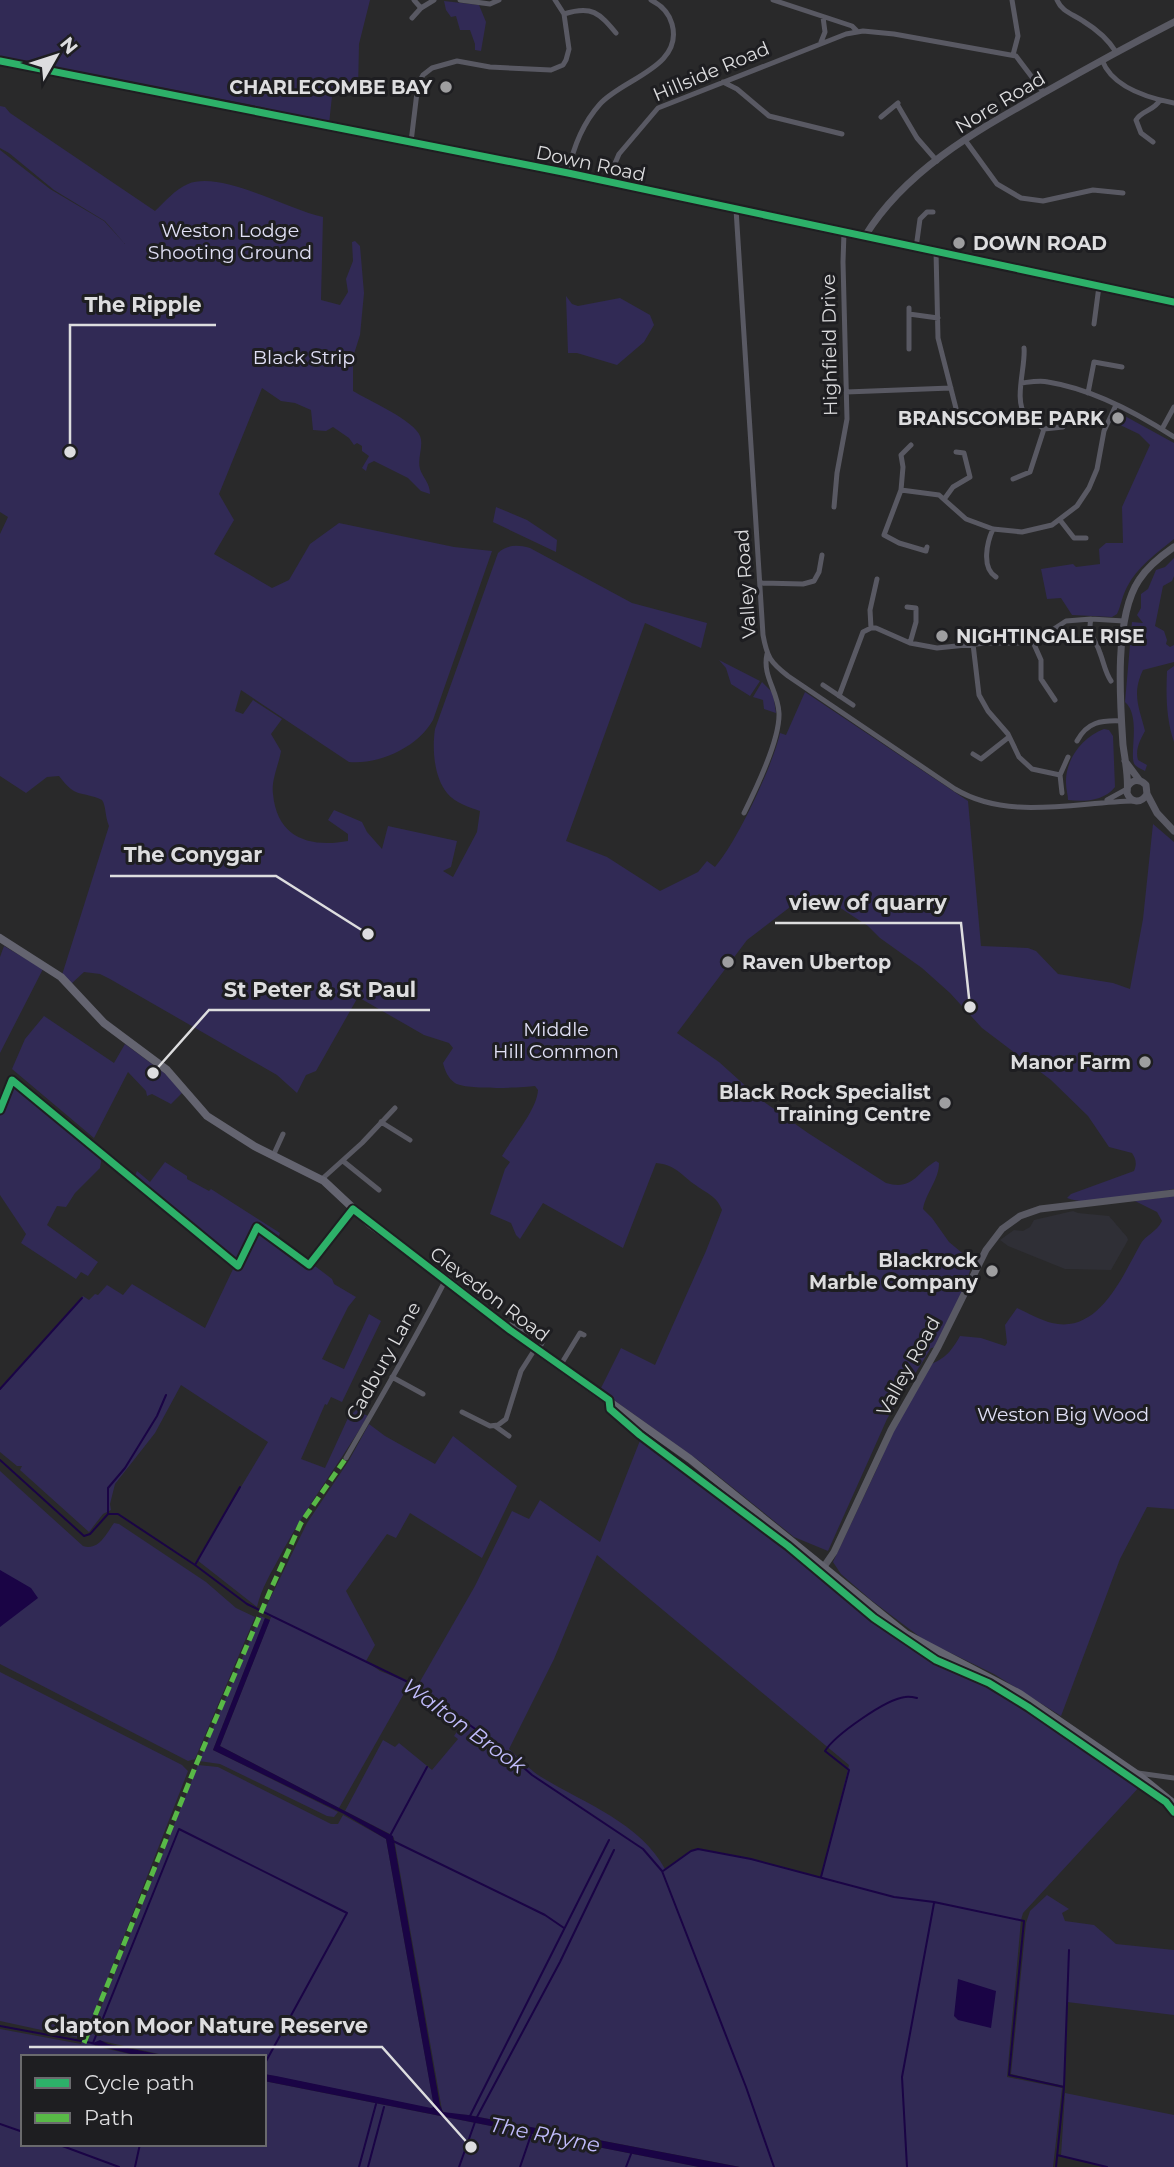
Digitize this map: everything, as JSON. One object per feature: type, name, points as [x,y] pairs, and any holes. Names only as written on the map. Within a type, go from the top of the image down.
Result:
[{"type":"main road","name":"Clevedon Road","points":[[0,938],[61,977],[104,1023],[172,1075],[206,1116],[273,1156],[322,1179],[371,1225],[446,1279],[536,1350],[717,1480],[906,1634],[1020,1694],[1174,1804]]},
{"type":"street","points":[[414,0],[421,8]]},
{"type":"street","points":[[412,18],[434,0]]},
{"type":"street","points":[[460,0],[490,4],[499,0]]},
{"type":"street","points":[[411,142],[418,83],[426,72],[436,66],[457,61],[551,70],[564,63],[568,52],[564,14],[555,0]]},
{"type":"street","points":[[568,173],[589,117],[622,86],[652,69],[669,49],[673,35],[672,23],[664,9],[651,0]]},
{"type":"street","points":[[773,0],[852,26],[857,31],[894,34],[1013,55],[1019,58],[1044,93]]},
{"type":"street","points":[[1012,0],[1018,36],[1013,55]]},
{"type":"street","points":[[1058,1],[1063,10],[1084,21],[1105,37],[1116,52]]},
{"type":"street","points":[[564,14],[592,11],[604,19],[616,33]]},
{"type":"street","points":[[821,42],[825,28],[823,17]]},
{"type":"street","name":"Nore Road","points":[[865,236],[898,192],[965,140],[1116,52],[1174,22]]},
{"type":"street","name":"Hillside Road","points":[[611,183],[619,154],[654,110],[821,42],[857,31]]},
{"type":"street","points":[[1102,60],[1107,70],[1143,95],[1174,103]]},
{"type":"street","name":"Down Road","points":[[0,61],[568,173],[1174,302]]},
{"type":"street","points":[[742,74],[739,84],[757,108],[769,116],[839,133],[834,141]]},
{"type":"street","points":[[721,82],[744,94]]},
{"type":"street","points":[[1153,142],[1139,130],[1137,118],[1155,107],[1160,100]]},
{"type":"street","points":[[881,117],[898,103],[917,138],[937,161]]},
{"type":"street","points":[[1141,143],[1146,137]]},
{"type":"street","points":[[965,140],[997,184],[1021,198],[1043,201],[1087,191],[1113,195],[1123,193]]},
{"type":"street","name":"Valley Road","points":[[736,209],[767,654],[775,666],[969,797],[981,802],[1008,807],[1138,801]]},
{"type":"street","points":[[916,248],[919,221],[929,210]]},
{"type":"street","name":"Highfield Drive","points":[[834,507],[839,499],[836,473],[846,424],[844,232]]},
{"type":"street","points":[[936,251],[940,347],[960,424]]},
{"type":"street","points":[[1094,324],[1099,286]]},
{"type":"street","points":[[909,349],[909,311],[937,318]]},
{"type":"street","points":[[1026,353],[1021,383],[1022,411],[1044,429],[1062,427]]},
{"type":"street","points":[[1087,360],[1122,368]]},
{"type":"street","points":[[1088,393],[1094,362]]},
{"type":"street","points":[[1021,383],[1047,381],[1088,393],[1174,437]]},
{"type":"street","points":[[846,392],[951,388]]},
{"type":"street","points":[[901,490],[945,498],[966,519],[993,529],[1022,533],[1043,528],[1060,520],[1081,501],[1092,482],[1104,431],[1116,405]]},
{"type":"street","points":[[1162,429],[1174,407]]},
{"type":"street","points":[[1029,474],[1044,429]]},
{"type":"street","points":[[901,455],[911,445]]},
{"type":"street","points":[[945,498],[953,487],[970,477],[965,451],[956,452]]},
{"type":"street","points":[[894,454],[901,455]]},
{"type":"street","points":[[901,455],[904,467],[901,490],[884,535],[899,543],[927,549],[928,559]]},
{"type":"street","points":[[1013,479],[1029,474]]},
{"type":"street","points":[[1029,474],[1035,482]]},
{"type":"street","points":[[1060,520],[1071,540],[1086,538]]},
{"type":"street","points":[[993,529],[987,555],[987,574],[996,578]]},
{"type":"street","points":[[1174,547],[1139,579],[1130,597],[1124,621],[1122,721],[1130,799],[1157,813],[1174,831]]},
{"type":"street","points":[[761,583],[804,584],[814,581],[819,572],[822,555]]},
{"type":"street","points":[[871,628],[870,610],[877,579]]},
{"type":"street","points":[[814,581],[820,585]]},
{"type":"street","points":[[866,590],[873,592]]},
{"type":"street","points":[[907,607],[919,606],[910,643]]},
{"type":"street","points":[[1091,619],[1090,636],[1099,649],[1111,681]]},
{"type":"street","points":[[839,696],[861,635],[871,628],[929,648],[1033,642],[1066,621],[1124,621]]},
{"type":"street","points":[[1033,642],[1041,660],[1040,678],[1051,689],[1055,700]]},
{"type":"street","points":[[973,644],[976,696],[1009,737],[1021,760],[1032,769],[1059,775]]},
{"type":"street","points":[[744,813],[779,721],[776,698],[764,668],[767,654]]},
{"type":"street","points":[[1102,660],[1111,658]]},
{"type":"street","points":[[849,669],[858,672]]},
{"type":"street","points":[[823,685],[853,705]]},
{"type":"street","points":[[1077,741],[1081,734],[1096,722],[1122,721]]},
{"type":"street","points":[[1074,730],[1081,734]]},
{"type":"street","points":[[973,754],[981,762],[1009,737]]},
{"type":"street","points":[[1062,793],[1059,775],[1068,757]]},
{"type":"street","points":[[1125,760],[1146,785],[1147,794],[1157,813]]},
{"type":"street","points":[[1029,776],[1032,769]]},
{"type":"street","name":"Valley Road","points":[[1105,802],[1133,781],[1140,781]]},
{"type":"street","points":[[1138,801],[1147,794]]},
{"type":"street","points":[[322,1179],[395,1108]]},
{"type":"street","points":[[381,1122],[410,1140]]},
{"type":"street","points":[[273,1156],[283,1134]]},
{"type":"street","points":[[342,1161],[379,1190]]},
{"type":"street","name":"Valley Road","points":[[823,1568],[834,1552],[891,1430],[938,1347],[977,1266],[995,1236],[1014,1220],[1040,1209],[1174,1193]]},
{"type":"street","name":"Cadbury Lane","points":[[346,1458],[446,1279]]},
{"type":"street","points":[[462,1412],[507,1434],[508,1417],[519,1377],[542,1343],[541,1339],[520,1325],[512,1323]]},
{"type":"street","points":[[560,1366],[580,1333],[584,1335]]},
{"type":"street","points":[[392,1377],[423,1394]]},
{"type":"street","points":[[495,1426],[508,1417]]},
{"type":"street","points":[[1134,1773],[1174,1778]]},
{"type":"shaded area","points":[[1073,1211],[1109,1216],[1127,1237],[1128,1240],[1111,1270],[1065,1269],[1008,1246],[1000,1240],[1014,1230],[1023,1231],[1030,1227],[1034,1220]]},
{"type":"green space","points":[[0,0],[370,0],[359,44],[358,91],[333,87],[329,124],[261,107],[0,56]]},
{"type":"green space","points":[[444,1],[479,5],[486,22],[481,51],[475,50],[470,30],[460,30],[456,16],[451,17]]},
{"type":"green space","points":[[0,106],[155,211],[183,187],[202,181],[236,186],[323,217],[321,300],[340,305],[348,292],[346,279],[353,261],[352,242],[355,241],[360,246],[364,293],[360,335],[353,357],[353,391],[401,418],[416,430],[421,440],[420,469],[430,494],[421,491],[408,478],[374,461],[368,464],[366,471],[362,468],[369,456],[362,451],[362,446],[357,443],[354,445],[333,427],[326,431],[313,430],[311,410],[295,403],[281,401],[262,388],[219,494],[234,520],[214,554],[272,588],[289,580],[310,544],[339,523],[454,547],[492,551],[433,720],[408,746],[385,757],[349,762],[241,690],[235,711],[243,714],[253,700],[282,719],[271,734],[281,751],[273,794],[281,821],[298,837],[321,843],[348,841],[348,834],[328,820],[334,810],[362,822],[382,849],[388,826],[457,841],[451,867],[443,871],[453,877],[477,832],[480,811],[454,799],[439,779],[435,762],[435,729],[498,553],[517,546],[530,548],[632,603],[707,623],[701,648],[645,623],[566,841],[607,857],[660,891],[698,872],[707,861],[715,867],[724,855],[753,803],[780,733],[786,735],[805,692],[968,801],[981,946],[1028,948],[1036,951],[1058,974],[1113,983],[1130,989],[1143,919],[1153,824],[1174,842],[1174,1189],[1104,1201],[1077,1201],[1067,1198],[1071,1194],[1134,1171],[1136,1162],[1132,1153],[1109,1147],[1088,1116],[1051,1080],[982,1028],[950,993],[922,968],[880,938],[868,926],[819,894],[807,905],[794,904],[747,940],[677,1033],[719,1062],[760,1099],[886,1183],[895,1185],[909,1182],[936,1161],[939,1163],[923,1209],[949,1242],[973,1262],[955,1314],[938,1347],[931,1348],[887,1419],[828,1551],[794,1537],[702,1463],[604,1393],[601,1388],[621,1348],[655,1365],[722,1210],[711,1195],[673,1168],[656,1163],[623,1248],[543,1203],[520,1239],[511,1223],[490,1214],[505,1169],[510,1162],[502,1156],[537,1098],[538,1090],[535,1086],[481,1088],[455,1083],[447,1074],[443,1063],[453,1048],[449,1043],[424,1035],[358,997],[316,1071],[306,1075],[297,1093],[277,1075],[110,979],[100,974],[84,972],[71,984],[62,975],[109,826],[102,800],[75,792],[59,776],[47,777],[26,793],[0,776],[0,534],[8,517],[0,512],[0,150],[50,189],[104,221],[125,244],[105,221],[54,190],[0,148]]},
{"type":"green space","points":[[566,296],[572,304],[578,306],[620,298],[650,315],[654,325],[644,342],[617,365],[577,353],[568,353]]},
{"type":"green space","points":[[1123,415],[1174,443],[1174,539],[1136,573],[1125,590],[1117,614],[1112,617],[1072,615],[1061,598],[1047,599],[1041,569],[1073,564],[1076,567],[1100,564],[1099,549],[1106,543],[1123,543],[1122,507],[1150,445],[1139,434],[1118,424]]},
{"type":"green space","points":[[496,507],[527,520],[557,540],[556,552],[493,522]]},
{"type":"green space","points":[[1174,558],[1174,576],[1172,581],[1163,586],[1155,626],[1164,631],[1166,644],[1170,647],[1174,645],[1174,662],[1143,670],[1139,679],[1137,694],[1145,731],[1138,745],[1137,756],[1138,760],[1147,765],[1145,771],[1135,765],[1133,760],[1133,717],[1125,702],[1132,622],[1143,623],[1137,615],[1141,608],[1141,594],[1148,589],[1156,570],[1165,567]]},
{"type":"green space","points":[[719,660],[760,681],[750,696],[731,684],[726,668]]},
{"type":"green space","points":[[1174,666],[1174,742],[1168,715],[1167,671]]},
{"type":"green space","points":[[762,682],[773,693],[776,713],[764,709],[763,700],[753,697]]},
{"type":"green space","points":[[1104,729],[1109,730],[1113,736],[1115,787],[1093,800],[1068,800],[1066,774],[1076,750]]},
{"type":"green space","points":[[4,946],[43,969],[0,1053],[0,957]]},
{"type":"green space","points":[[44,1016],[114,1063],[125,1044],[167,1075],[182,1093],[171,1104],[152,1094],[147,1096],[146,1091],[128,1072],[94,1138],[12,1069],[25,1039]]},
{"type":"green space","points":[[10,1075],[102,1156],[100,1168],[75,1193],[66,1207],[57,1206],[47,1225],[98,1262],[88,1276],[81,1272],[76,1279],[21,1243],[26,1234],[0,1195],[0,1098]]},
{"type":"green space","points":[[165,1162],[187,1176],[187,1179],[209,1191],[211,1189],[280,1233],[278,1238],[332,1279],[334,1284],[356,1297],[348,1307],[322,1359],[344,1369],[369,1314],[381,1321],[342,1402],[331,1397],[327,1405],[325,1404],[301,1459],[325,1468],[348,1418],[356,1410],[368,1416],[289,1540],[267,1581],[257,1607],[197,1560],[268,1442],[181,1385],[155,1433],[115,1484],[111,1510],[103,1514],[89,1532],[20,1470],[22,1466],[17,1466],[0,1452],[0,1389],[83,1296],[89,1300],[107,1285],[123,1295],[132,1284],[205,1328],[235,1265],[134,1178],[137,1171],[150,1182]]},
{"type":"green space","name":"Weston Big Wood","points":[[1174,1196],[1174,1509],[1147,1507],[1120,1559],[1061,1716],[994,1674],[924,1640],[871,1600],[841,1574],[833,1562],[881,1460],[891,1430],[926,1366],[946,1355],[960,1336],[981,1338],[1005,1346],[1005,1325],[1017,1308],[1048,1322],[1069,1324],[1096,1312],[1117,1287],[1142,1242],[1162,1221],[1157,1212],[1135,1201]]},
{"type":"green space","points":[[369,1424],[435,1464],[453,1436],[517,1486],[482,1558],[410,1513],[396,1538],[387,1534],[346,1591],[375,1645],[366,1661],[380,1671],[410,1683],[339,1808],[220,1746],[271,1617],[263,1613],[307,1523],[348,1462]]},
{"type":"green space","points":[[643,1433],[876,1616],[932,1656],[1001,1688],[1105,1757],[1107,1766],[1114,1763],[1142,1784],[1023,1913],[1021,1920],[1007,2077],[1062,2088],[1053,2167],[740,2167],[468,2115],[446,2114],[442,2110],[394,1838],[345,1811],[383,1740],[395,1747],[399,1743],[432,1770],[458,1739],[454,1736],[465,1720],[418,1685],[475,1586],[512,1511],[529,1519],[540,1500],[600,1542]],"holes":[[[597,1555],[849,1765],[821,1878],[751,1859],[698,1849],[665,1869],[641,1838],[608,1814],[538,1775],[509,1749],[554,1659]]]},
{"type":"green space","points":[[0,1471],[83,1546],[98,1544],[114,1523],[119,1524],[206,1582],[236,1608],[255,1617],[195,1759],[188,1761],[0,1664]]},
{"type":"green space","points":[[260,1616],[265,1618],[213,1750],[338,1812],[334,1817],[220,1764],[199,1761]]},
{"type":"green space","points":[[0,1672],[182,1765],[188,1771],[84,2039],[88,2040],[198,1765],[218,1767],[331,1824],[338,1824],[343,1815],[386,1839],[434,2106],[428,2108],[266,2074],[266,2055],[163,2055],[102,2041],[94,2046],[134,2055],[21,2055],[21,2146],[266,2146],[266,2081],[699,2167],[0,2167],[0,2029],[81,2044],[83,2039],[0,2021]]},
{"type":"green space","points":[[1047,1895],[1069,1909],[1062,1913],[1065,1921],[1094,1925],[1116,1944],[1174,1950],[1174,2015],[1067,2002],[1064,2086],[1011,2074],[1026,1923],[1030,1911]]},
{"type":"green space","points":[[1065,2093],[1174,2115],[1174,2167],[1107,2167],[1061,2156]]},
{"type":"water","points":[[0,1570],[31,1588],[38,1598],[0,1627]]},
{"type":"water","points":[[265,1618],[270,1620],[220,1746],[393,1836],[443,2112],[740,2167],[699,2167],[266,2081],[266,2074],[434,2107],[386,1839],[344,1814],[213,1750]]},
{"type":"water","points":[[958,1979],[996,1991],[991,2028],[958,2020],[954,2016]]},
{"type":"water","points":[[100,2040],[162,2055],[135,2055],[91,2044]]},
{"type":"waterway","points":[[0,1389],[82,1298]]},
{"type":"waterway","points":[[108,1513],[108,1488],[125,1468],[157,1416],[166,1395]]},
{"type":"waterway","name":"Walton Brook","points":[[0,1460],[84,1536],[90,1534],[108,1514],[118,1514],[195,1565],[247,1604],[410,1683],[498,1745],[532,1775],[643,1849],[662,1871],[746,2087],[774,2167]]},
{"type":"waterway","points":[[195,1565],[240,1487]]},
{"type":"waterway","points":[[821,1877],[849,1770],[825,1751],[839,1736],[886,1704],[897,1699],[917,1698]]},
{"type":"waterway","points":[[391,1834],[427,1767]]},
{"type":"waterway","points":[[93,2043],[179,1829],[347,1913],[266,2061]]},
{"type":"waterway","points":[[391,1840],[545,1915],[564,1928]]},
{"type":"waterway","points":[[470,2116],[609,1840]]},
{"type":"waterway","points":[[663,1871],[698,1849],[751,1859],[894,1897],[934,1902],[1024,1921],[1009,2075],[1064,2087]]},
{"type":"waterway","points":[[477,2117],[560,1962],[614,1850]]},
{"type":"waterway","points":[[907,2167],[902,2077],[934,1903]]},
{"type":"waterway","points":[[1056,2167],[1064,2087],[1069,1950]]},
{"type":"waterway","name":"The Rhyne","points":[[0,2026],[92,2043]]},
{"type":"waterway","points":[[359,2167],[376,2104]]},
{"type":"waterway","points":[[368,2167],[384,2107]]},
{"type":"waterway","points":[[459,2167],[475,2122]]},
{"type":"waterway","points":[[0,2124],[21,2131]]},
{"type":"waterway","points":[[520,2167],[531,2135]]},
{"type":"waterway","points":[[62,2146],[119,2167]]},
{"type":"waterway","points":[[135,2167],[140,2146]]},
{"type":"waterway","points":[[626,2167],[631,2154]]},
{"type":"waterway","points":[[1057,2155],[1107,2167]]},
{"type":"marked path","points":[[84,2043],[196,1765],[271,1589],[301,1523],[346,1458]]},
{"type":"cycle path","points":[[0,61],[568,173],[1174,302]]},
{"type":"cycle path","points":[[0,1110],[12,1080],[238,1266],[257,1227],[309,1265],[353,1209],[510,1330],[609,1400],[610,1409],[640,1435],[788,1546],[874,1618],[936,1660],[989,1683],[1028,1707],[1166,1802],[1174,1812]]},
{"type":"place","name":"CHARLECOMBE BAY","points":[[446,87]]},
{"type":"place","name":"DOWN ROAD","points":[[959,243]]},
{"type":"place","name":"BRANSCOMBE PARK","points":[[1118,418]]},
{"type":"place","name":"The Ripple","points":[[70,452]]},
{"type":"place","name":"NIGHTINGALE RISE","points":[[942,636]]},
{"type":"place","name":"The Conygar","points":[[368,934]]},
{"type":"place","name":"Raven Ubertop","points":[[728,962]]},
{"type":"place","name":"view of quarry","points":[[970,1007]]},
{"type":"place","name":"Manor Farm","points":[[1145,1062]]},
{"type":"place","name":"St Peter & St Paul","points":[[153,1073]]},
{"type":"place","name":"Black Rock Specialist Training Centre","points":[[945,1103]]},
{"type":"place","name":"Blackrock Marble Company","points":[[992,1271]]},
{"type":"place","name":"Clapton Moor Nature Reserve","points":[[471,2147]]},
{"type":"park label","name":"Weston Lodge Shooting Ground","points":[[230,241]]},
{"type":"park label","name":"Black Strip","points":[[304,357]]},
{"type":"park label","name":"Middle Hill Common","points":[[556,1040]]}]
